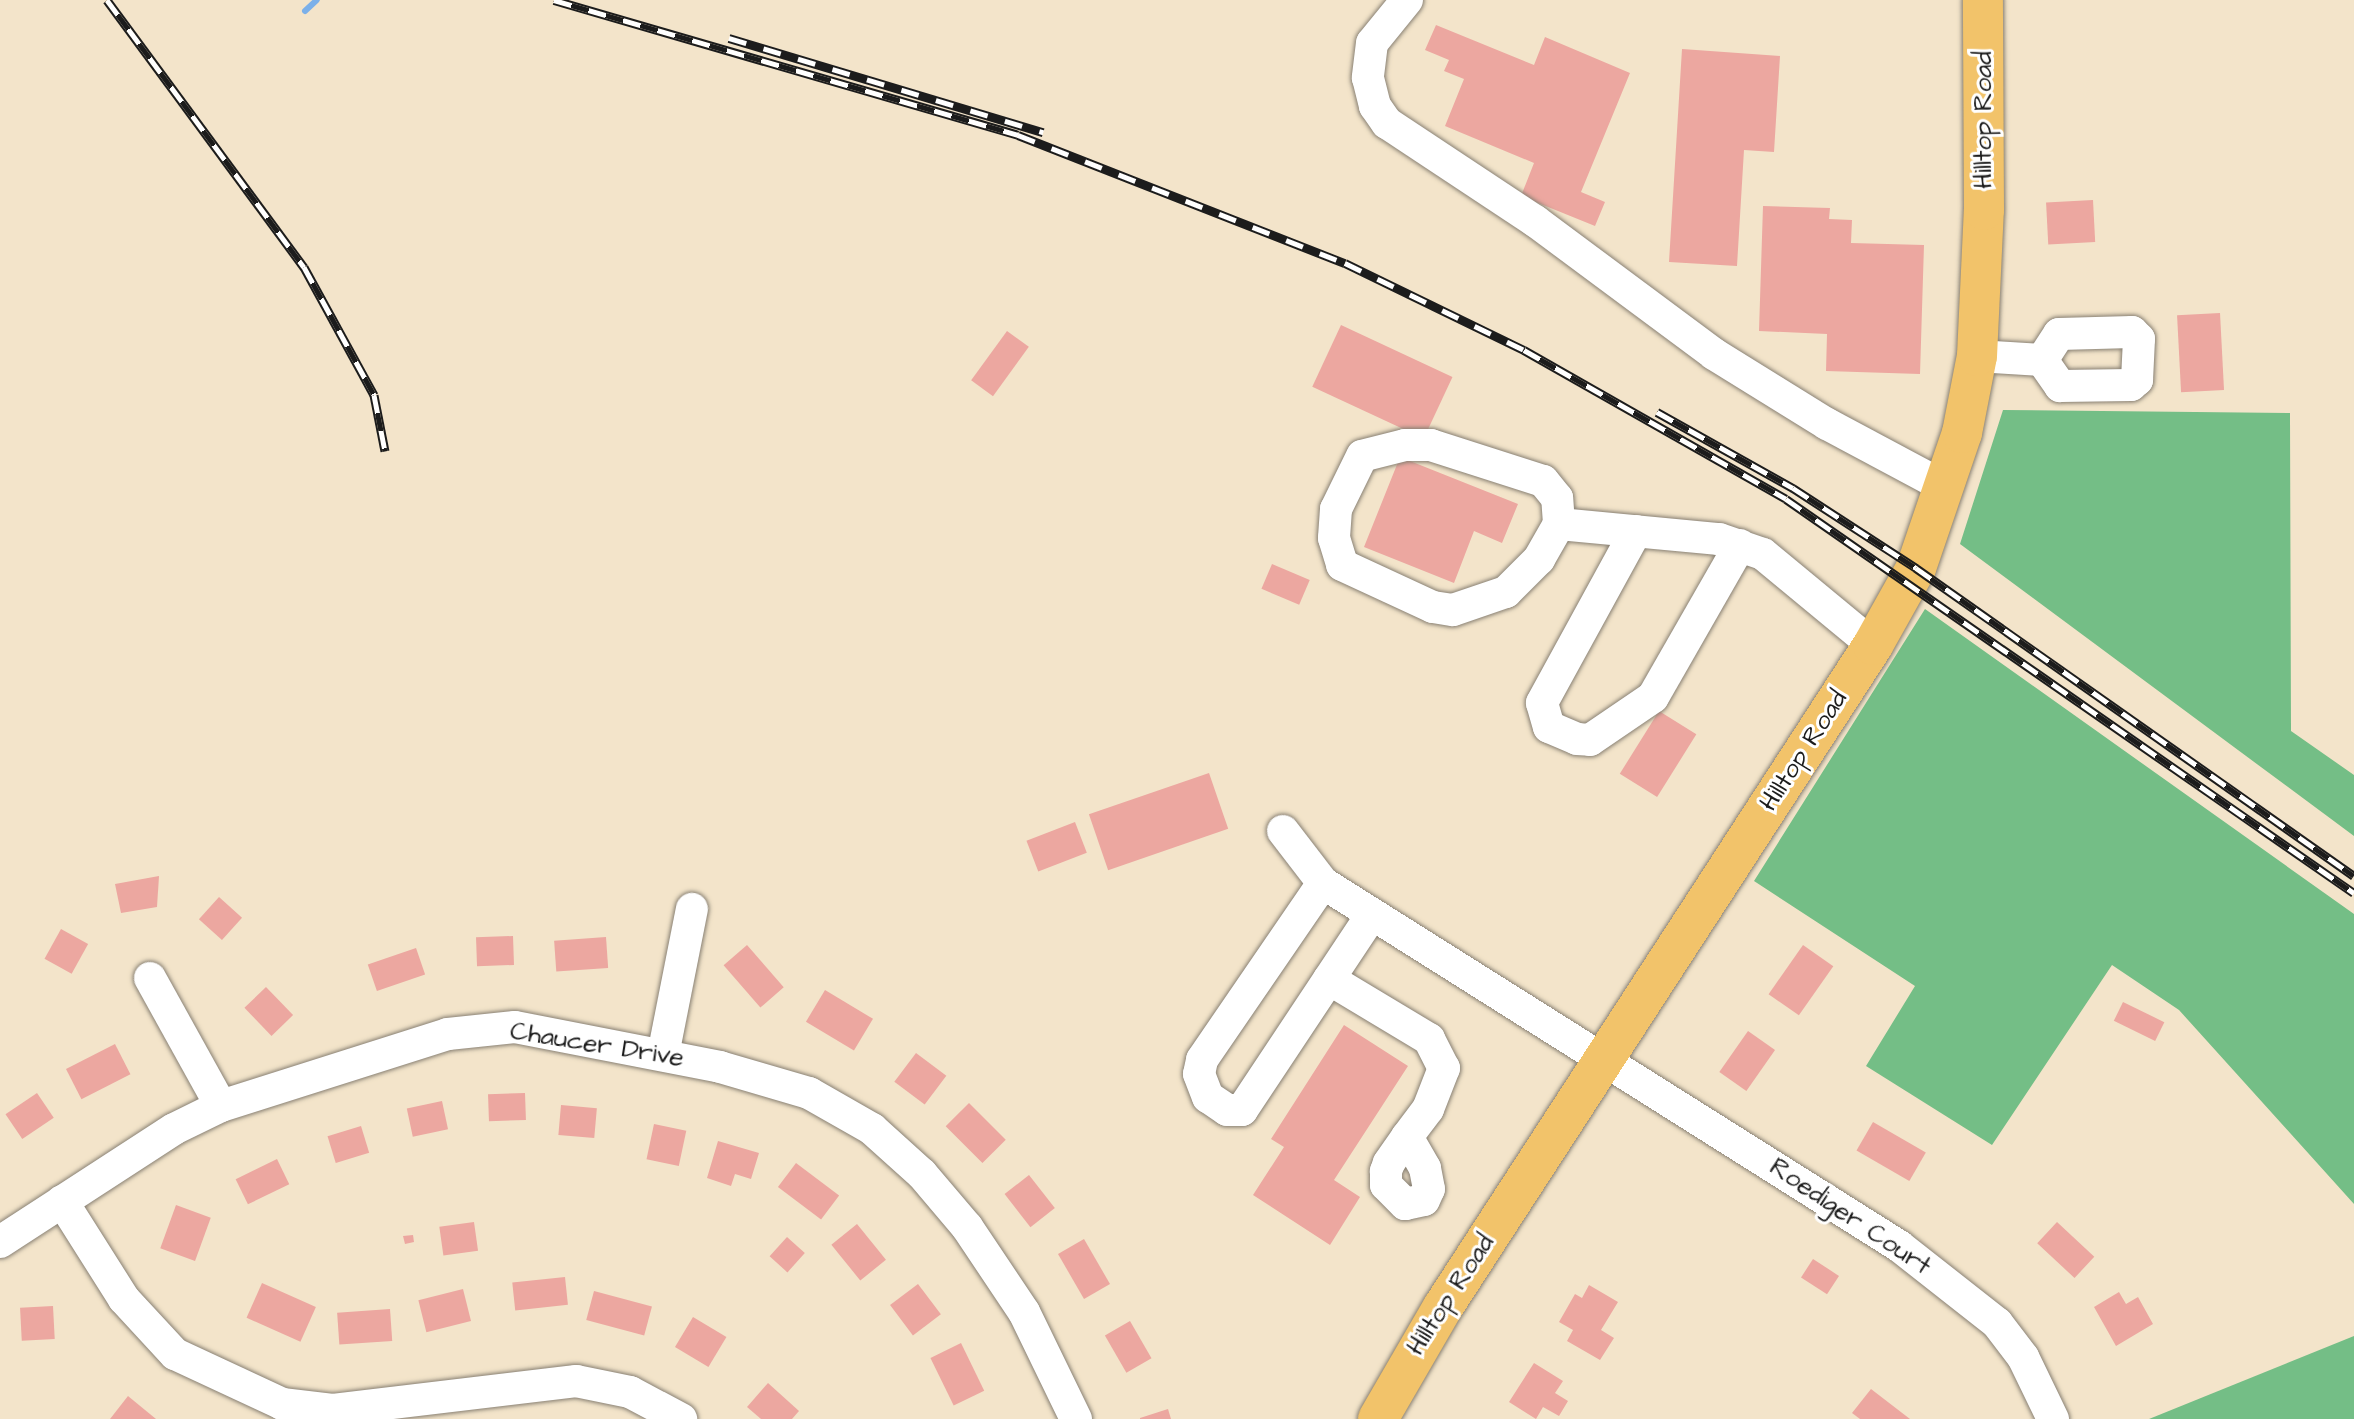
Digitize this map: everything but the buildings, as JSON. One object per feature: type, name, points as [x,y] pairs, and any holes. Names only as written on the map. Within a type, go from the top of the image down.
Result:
[{"type":"main road","name":"Hilltop Road","points":[[1378,1419],[1398,1378],[1873,645],[1916,568],[1945,487],[1977,356],[1984,210],[1983,0]]},
{"type":"street","points":[[1407,0],[1372,43],[1368,78],[1375,106],[1387,123],[1535,221],[1714,354],[1827,424],[1945,487]]},
{"type":"street","points":[[1977,356],[2054,360]]},
{"type":"street","points":[[1405,445],[1431,445],[1543,481],[1557,498],[1559,524],[1539,559],[1506,592],[1453,610],[1433,607],[1342,565],[1334,538],[1336,509],[1362,456],[1405,445]]},
{"type":"street","points":[[1559,524],[1740,545],[1763,554],[1873,645]]},
{"type":"street","points":[[1636,531],[1542,703],[1549,727],[1577,739],[1590,740],[1653,697],[1740,545]]},
{"type":"street","points":[[1283,831],[1323,883],[1202,1060],[1199,1074],[1208,1097],[1227,1110],[1242,1110],[1372,914]]},
{"type":"street","name":"Roediger Court","points":[[1323,883],[1605,1057],[1899,1246],[1997,1323],[2023,1357],[2053,1419]]},
{"type":"street","points":[[663,1055],[692,909]]},
{"type":"street","points":[[150,978],[221,1106]]},
{"type":"street","points":[[1329,979],[1429,1039],[1439,1053],[1444,1068],[1428,1109],[1407,1137]]},
{"type":"street","name":"Chaucer Drive","points":[[0,1242],[62,1201],[221,1106],[448,1034],[515,1027],[663,1055],[809,1093],[872,1129],[922,1174],[967,1227],[1024,1312],[1076,1419]]},
{"type":"street","points":[[62,1201],[124,1299],[175,1354],[282,1404],[333,1410],[576,1381],[630,1392],[681,1419]]},
{"type":"green space","points":[[2003,410],[2290,413],[2291,731],[2354,775],[2354,836],[1960,544]]},
{"type":"green space","points":[[1925,609],[2354,914],[2354,1204],[2179,1010],[2112,965],[1992,1145],[1866,1066],[1915,986],[1754,881]]},
{"type":"green space","points":[[2354,1336],[2354,1419],[2149,1419]]},
{"type":"waterway","points":[[305,11],[317,0]]},
{"type":"railway","points":[[107,0],[304,267],[374,395],[385,451]]},
{"type":"railway","points":[[554,0],[1018,135],[1345,263],[1524,350],[1786,499],[2354,893]]},
{"type":"railway","points":[[729,38],[1043,132]]},
{"type":"railway","points":[[1657,412],[1793,488],[1916,568],[2354,876]]}]
